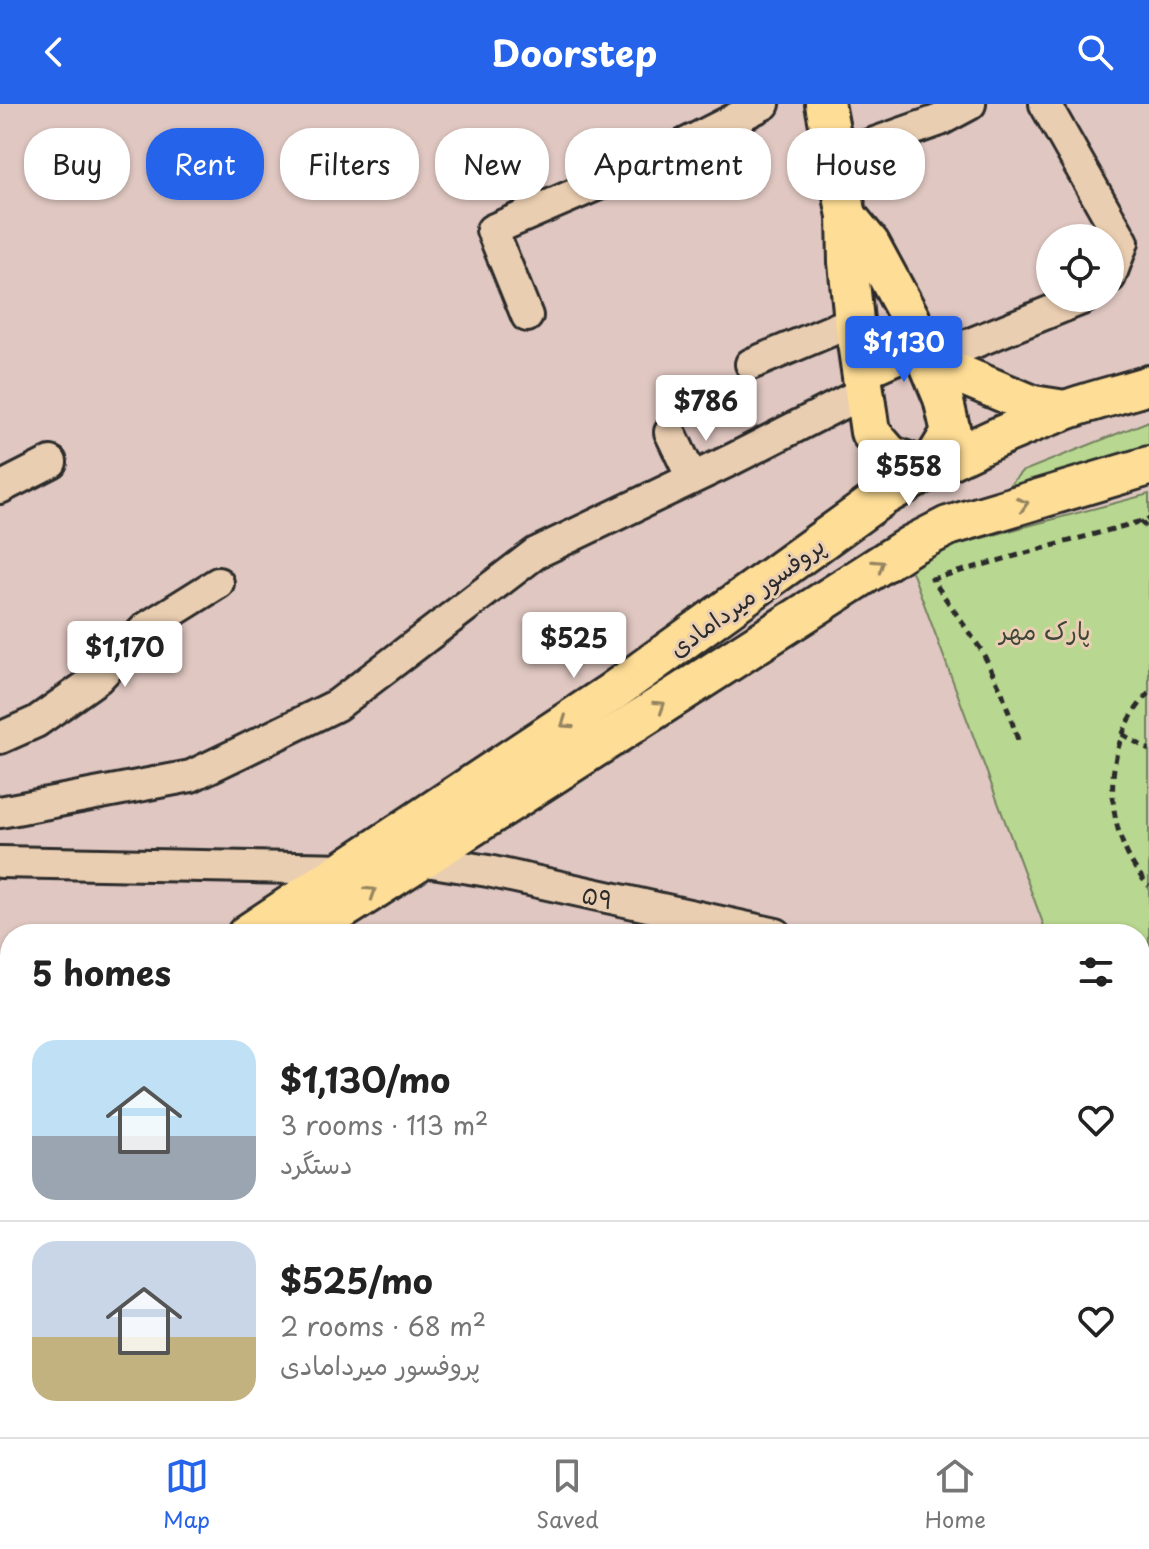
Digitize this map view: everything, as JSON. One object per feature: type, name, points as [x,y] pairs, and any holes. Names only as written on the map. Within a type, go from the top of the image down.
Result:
[{"type":"main road","points":[[825,104],[830,128]]},
{"type":"main road","points":[[844,200],[854,321],[870,432],[866,492],[856,516]]},
{"type":"main road","points":[[847,216],[870,244],[910,318],[943,398],[951,432],[928,470]]},
{"type":"main road","points":[[863,381],[924,352]]},
{"type":"main road","points":[[924,352],[1033,405],[1065,410]]},
{"type":"main road","name":"پروفسور میردامادی","points":[[263,924],[612,692],[882,497],[928,470],[1065,410],[1149,385]]},
{"type":"main road","points":[[870,432],[890,455],[928,470],[948,526]]},
{"type":"main road","name":"پروفسور میردامادی","points":[[321,924],[911,545],[948,526],[1149,466]]},
{"type":"street","points":[[527,316],[492,230],[650,162],[764,104]]},
{"type":"street","points":[[917,128],[970,104]]},
{"type":"street","points":[[1045,104],[1113,224]]},
{"type":"street","points":[[924,352],[1043,312]]},
{"type":"street","points":[[751,364],[854,321]]},
{"type":"street","points":[[0,812],[191,776],[337,705],[536,553],[692,478],[863,381]]},
{"type":"street","points":[[670,432],[692,478]]},
{"type":"street","points":[[0,488],[51,462]]},
{"type":"street","points":[[0,738],[36,722],[61,705],[98,678],[146,628],[218,583]]},
{"type":"street","points":[[4,854],[348,869]]},
{"type":"street","name":"۵۹","points":[[420,860],[488,871],[675,924]]},
{"type":"path","points":[[1018,740],[1002,692],[982,651],[932,579],[1149,519]]},
{"type":"path","points":[[1140,521],[1149,530]]},
{"type":"path","points":[[1148,882],[1124,849],[1113,811],[1112,772],[1122,734],[1149,693]]},
{"type":"path","points":[[1122,734],[1149,750]]},
{"type":"green space","points":[[1149,421],[1149,452],[1027,486],[1009,486],[1021,472]]},
{"type":"green space","name":"پارک مهر","points":[[1149,494],[1149,924],[1043,924],[907,558]]}]
